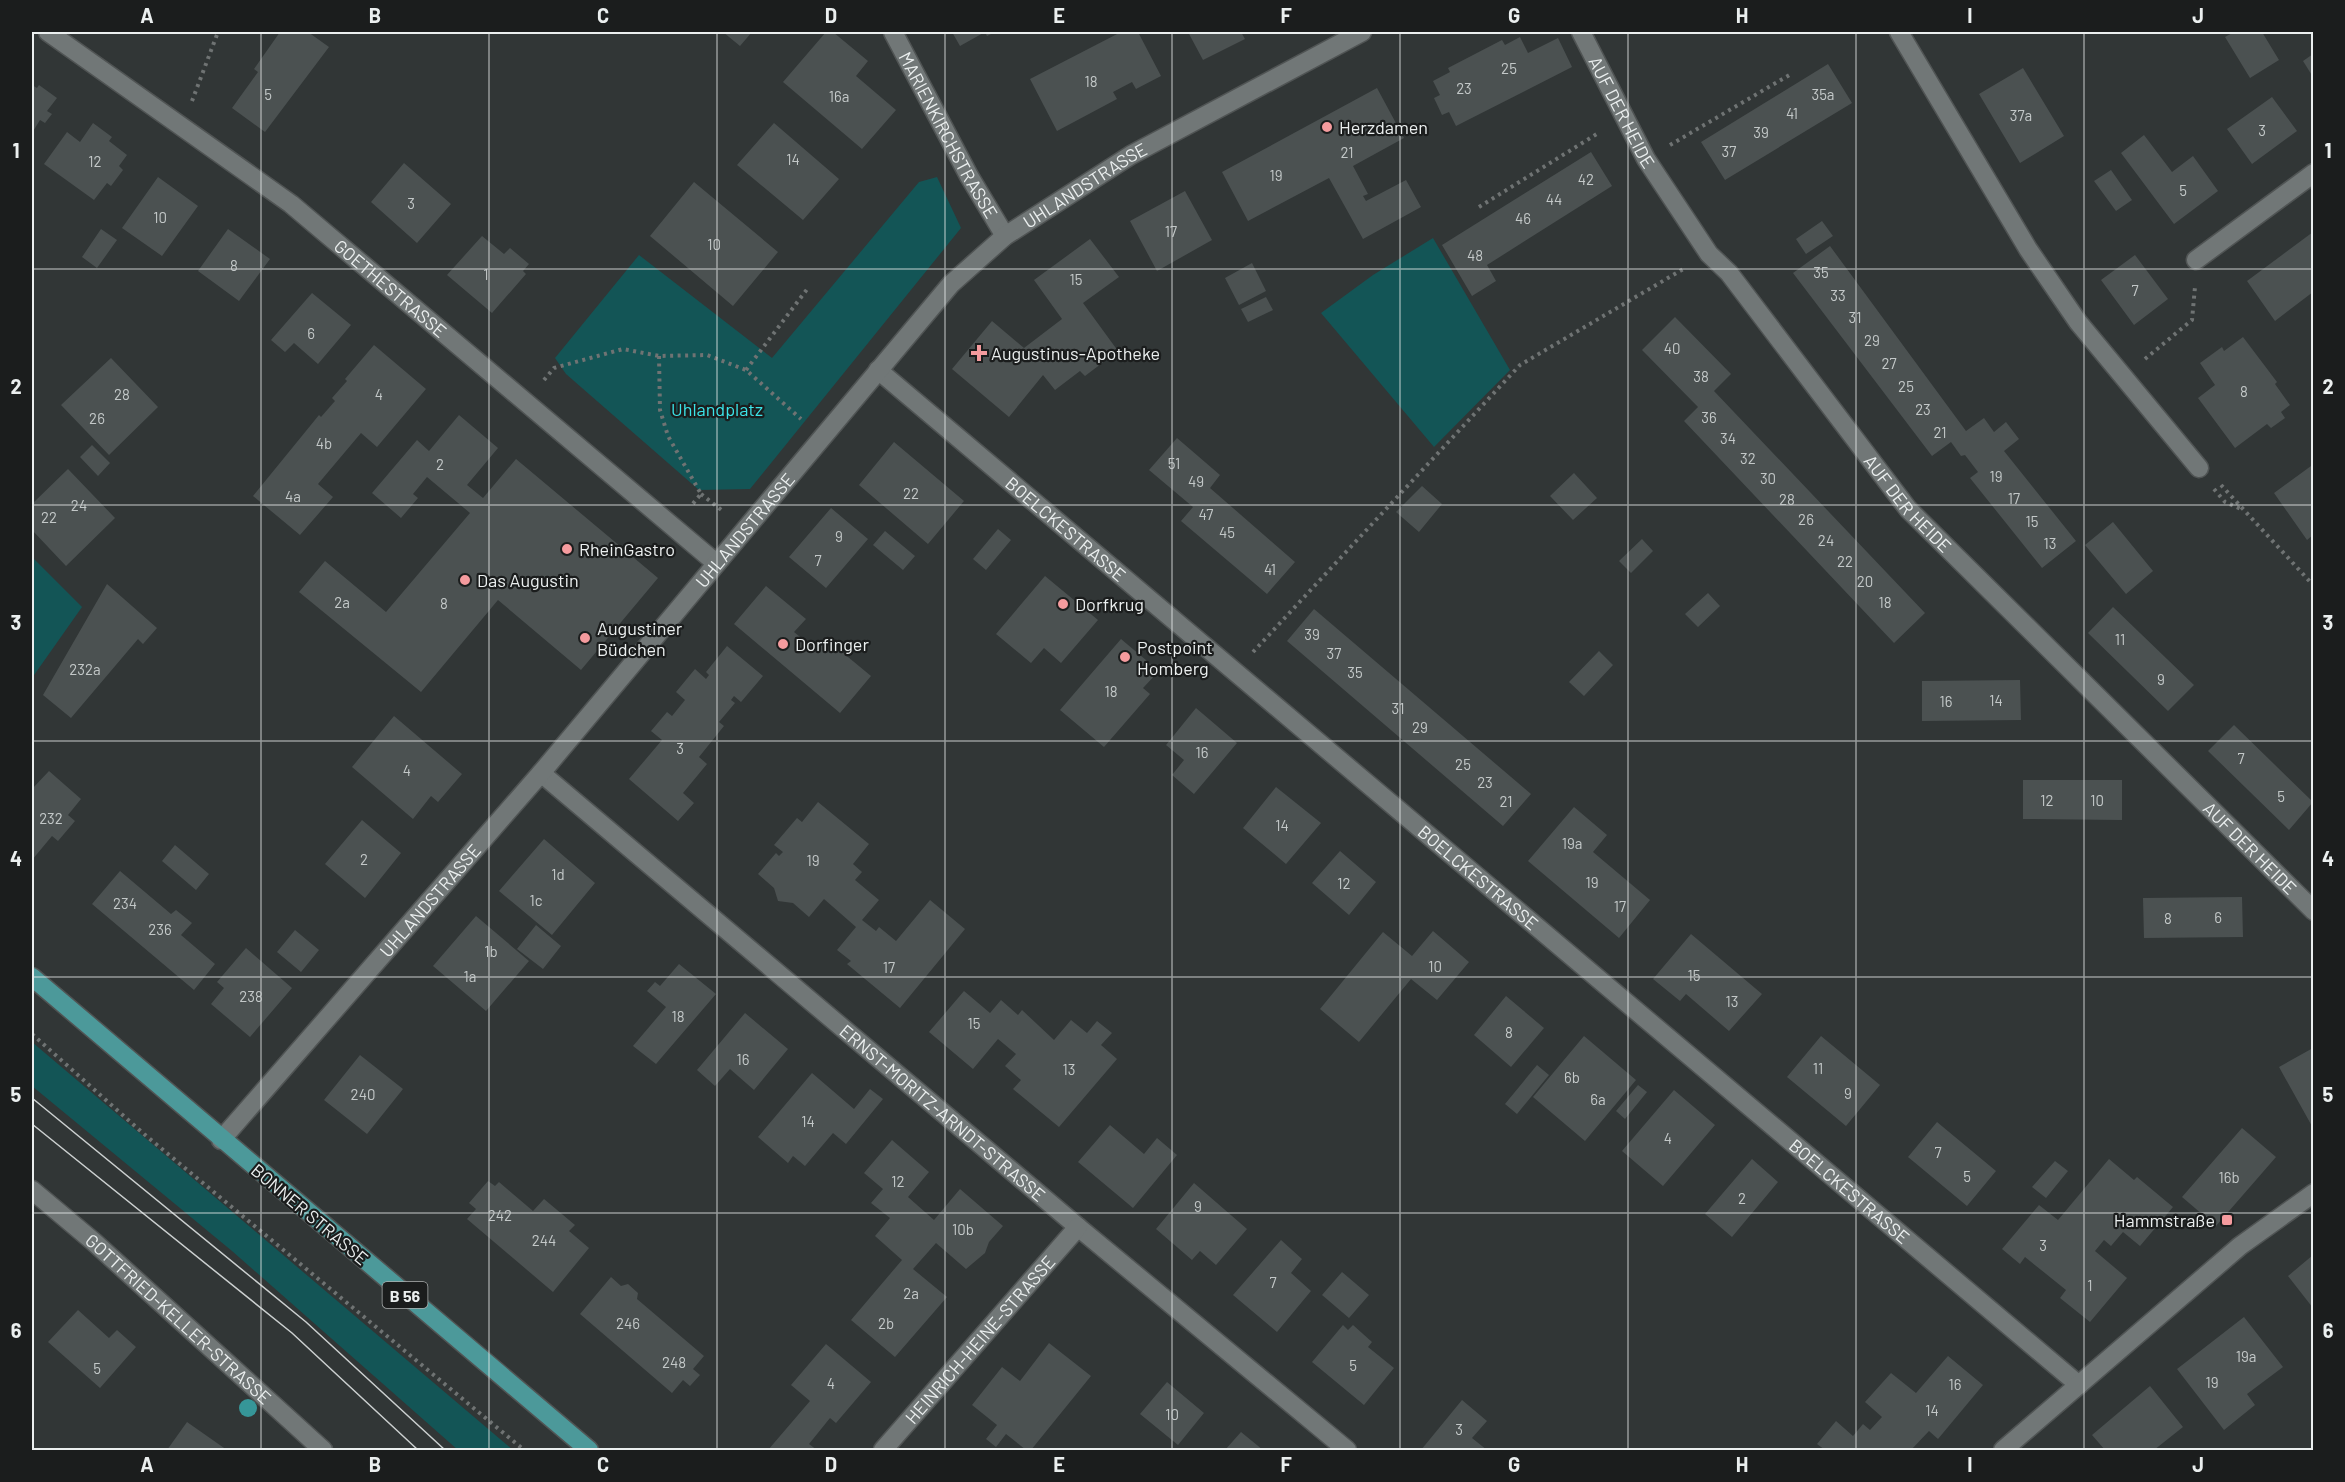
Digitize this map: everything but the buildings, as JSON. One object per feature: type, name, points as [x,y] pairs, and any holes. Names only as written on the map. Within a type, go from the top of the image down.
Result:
[{"type":"main road","name":"BONNER STRASSE","points":[[32,977],[221,1140],[589,1450]]},
{"type":"street","name":"GOETHESTRASSE","points":[[48,32],[291,204],[716,563]]},
{"type":"street","name":"MARIENKIRCHSTRASSE","points":[[893,32],[969,176],[1005,236]]},
{"type":"street","name":"UHLANDSTRASSE","points":[[221,1140],[541,773],[951,284],[1005,236],[1131,155],[1362,32]]},
{"type":"street","name":"AUF DER HEIDE","points":[[1581,32],[1646,159],[1709,254],[1729,273],[1908,509],[2313,911]]},
{"type":"street","points":[[1899,32],[2028,249],[2078,322],[2199,468]]},
{"type":"street","points":[[2196,260],[2313,173]]},
{"type":"street","name":"BOELCKESTRASSE","points":[[878,370],[2079,1385]]},
{"type":"street","name":"ERNST-MORITZ-ARNDT-STRASSE","points":[[541,773],[1078,1227],[1347,1450]]},
{"type":"street","name":"GOTTFRIED-KELLER-STRASSE","points":[[32,1190],[94,1242],[323,1450]]},
{"type":"street","points":[[2002,1450],[2240,1246],[2313,1193]]},
{"type":"street","name":"HEINRICH-HEINE-STRASSE","points":[[883,1450],[1078,1227]]},
{"type":"path","points":[[182,127],[218,32]]},
{"type":"path","points":[[1646,159],[1791,74]]},
{"type":"path","points":[[1479,207],[1624,117]]},
{"type":"path","points":[[1235,672],[1520,365],[1709,254]]},
{"type":"path","points":[[2123,377],[2192,320],[2196,260]]},
{"type":"path","points":[[746,370],[808,288]]},
{"type":"path","points":[[525,401],[554,368],[623,349],[659,356],[707,356],[746,370],[823,437]]},
{"type":"path","points":[[659,356],[660,410],[668,436],[701,494],[674,527]]},
{"type":"path","points":[[2219,484],[2313,586]]},
{"type":"path","points":[[32,1034],[144,1134],[524,1450]]},
{"type":"green space","name":"Uhlandplatz","points":[[937,177],[961,228],[750,489],[699,490],[566,374],[555,358],[639,255],[772,358],[919,182]]},
{"type":"green space","points":[[1433,238],[1510,370],[1434,447],[1321,313],[1373,275]]},
{"type":"green space","points":[[32,557],[82,607],[32,678]]},
{"type":"green space","points":[[32,1042],[513,1450],[458,1450],[232,1251],[32,1086]]},
{"type":"tram line","points":[[32,1098],[306,1322],[445,1450]]},
{"type":"tram line","points":[[32,1124],[292,1333],[418,1450]]},
{"type":"place","name":"Herzdamen","points":[[1327,127]]},
{"type":"place","name":"Augustinus-Apotheke","points":[[979,353]]},
{"type":"place","name":"RheinGastro","points":[[567,549]]},
{"type":"place","name":"Das Augustin","points":[[465,580]]},
{"type":"place","name":"Dorfkrug","points":[[1063,604]]},
{"type":"place","name":"Augustiner Büdchen","points":[[585,638]]},
{"type":"place","name":"Dorfinger","points":[[783,644]]},
{"type":"place","name":"Postpoint Homberg","points":[[1125,657]]},
{"type":"place","name":"Hammstraße","points":[[2227,1220]]}]
